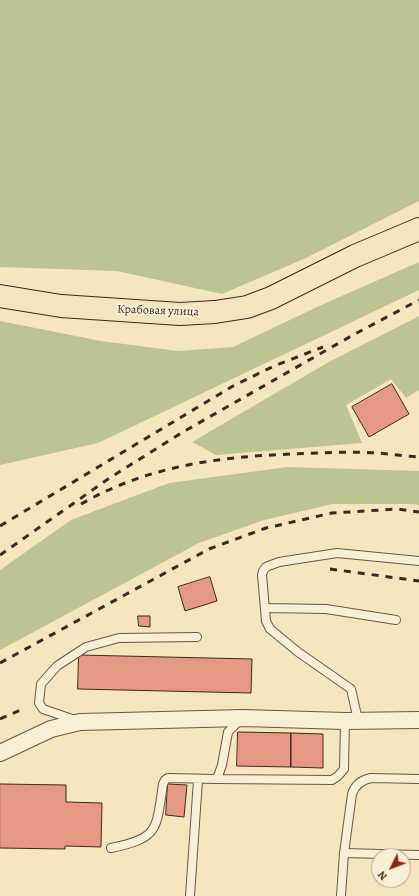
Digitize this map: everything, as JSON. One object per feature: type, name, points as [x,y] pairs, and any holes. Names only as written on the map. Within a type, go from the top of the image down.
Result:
[{"type":"main road","name":"Крабовая улица","points":[[0,296],[69,307],[180,314],[214,312],[247,307],[271,298],[355,256],[419,229]]},
{"type":"street","points":[[0,752],[51,729],[80,722],[243,718],[419,720]]},
{"type":"lane","points":[[111,848],[132,844],[144,839],[155,826],[163,784],[168,778],[198,780],[332,780],[338,776],[344,769],[351,720],[351,690],[298,652],[270,629],[266,621],[262,575],[266,567],[279,562],[337,553],[419,561]]},
{"type":"lane","points":[[266,608],[326,608],[396,620]]},
{"type":"lane","points":[[80,722],[43,709],[39,703],[41,684],[57,666],[86,647],[119,638],[197,637]]},
{"type":"lane","points":[[217,779],[222,765],[228,732],[243,718]]},
{"type":"lane","points":[[341,896],[344,853],[352,794],[354,789],[365,779],[371,778],[419,779]]},
{"type":"lane","points":[[190,896],[198,780]]},
{"type":"lane","points":[[344,853],[419,855]]},
{"type":"green space","points":[[0,0],[419,0],[419,201],[306,258],[222,294],[117,271],[0,267]]},
{"type":"green space","points":[[419,262],[419,290],[98,443],[0,465],[0,321],[101,341],[178,351],[233,347],[319,306]]},
{"type":"green space","points":[[419,316],[419,390],[406,398],[391,379],[346,405],[362,443],[216,455],[192,442],[327,363]]},
{"type":"green space","points":[[287,467],[419,471],[419,505],[333,504],[264,520],[199,543],[0,650],[0,570],[71,520],[169,483]]},
{"type":"building","points":[[392,384],[409,414],[369,437],[352,407]]},
{"type":"building","points":[[210,577],[217,601],[185,611],[178,587]]},
{"type":"building","points":[[138,616],[150,616],[150,627],[139,626]]},
{"type":"building","points":[[79,655],[252,659],[251,693],[78,689]]},
{"type":"building","points":[[238,732],[291,733],[291,767],[237,766]]},
{"type":"building","points":[[291,733],[323,734],[323,768],[291,767]]},
{"type":"building","points":[[0,784],[66,785],[66,802],[102,803],[101,847],[65,846],[65,849],[0,848]]},
{"type":"building","points":[[168,784],[187,785],[184,817],[166,815]]},
{"type":"railway","points":[[0,555],[111,477],[183,432],[353,335],[419,300]]},
{"type":"railway","points":[[0,526],[233,386],[274,366],[323,347]]},
{"type":"railway","points":[[81,504],[106,491],[157,472],[210,461],[264,455],[334,452],[377,453],[419,457]]},
{"type":"railway","points":[[0,663],[209,549],[266,528],[332,513],[398,509],[419,512]]},
{"type":"railway","points":[[330,569],[419,581]]},
{"type":"railway","points":[[0,719],[25,708]]}]
